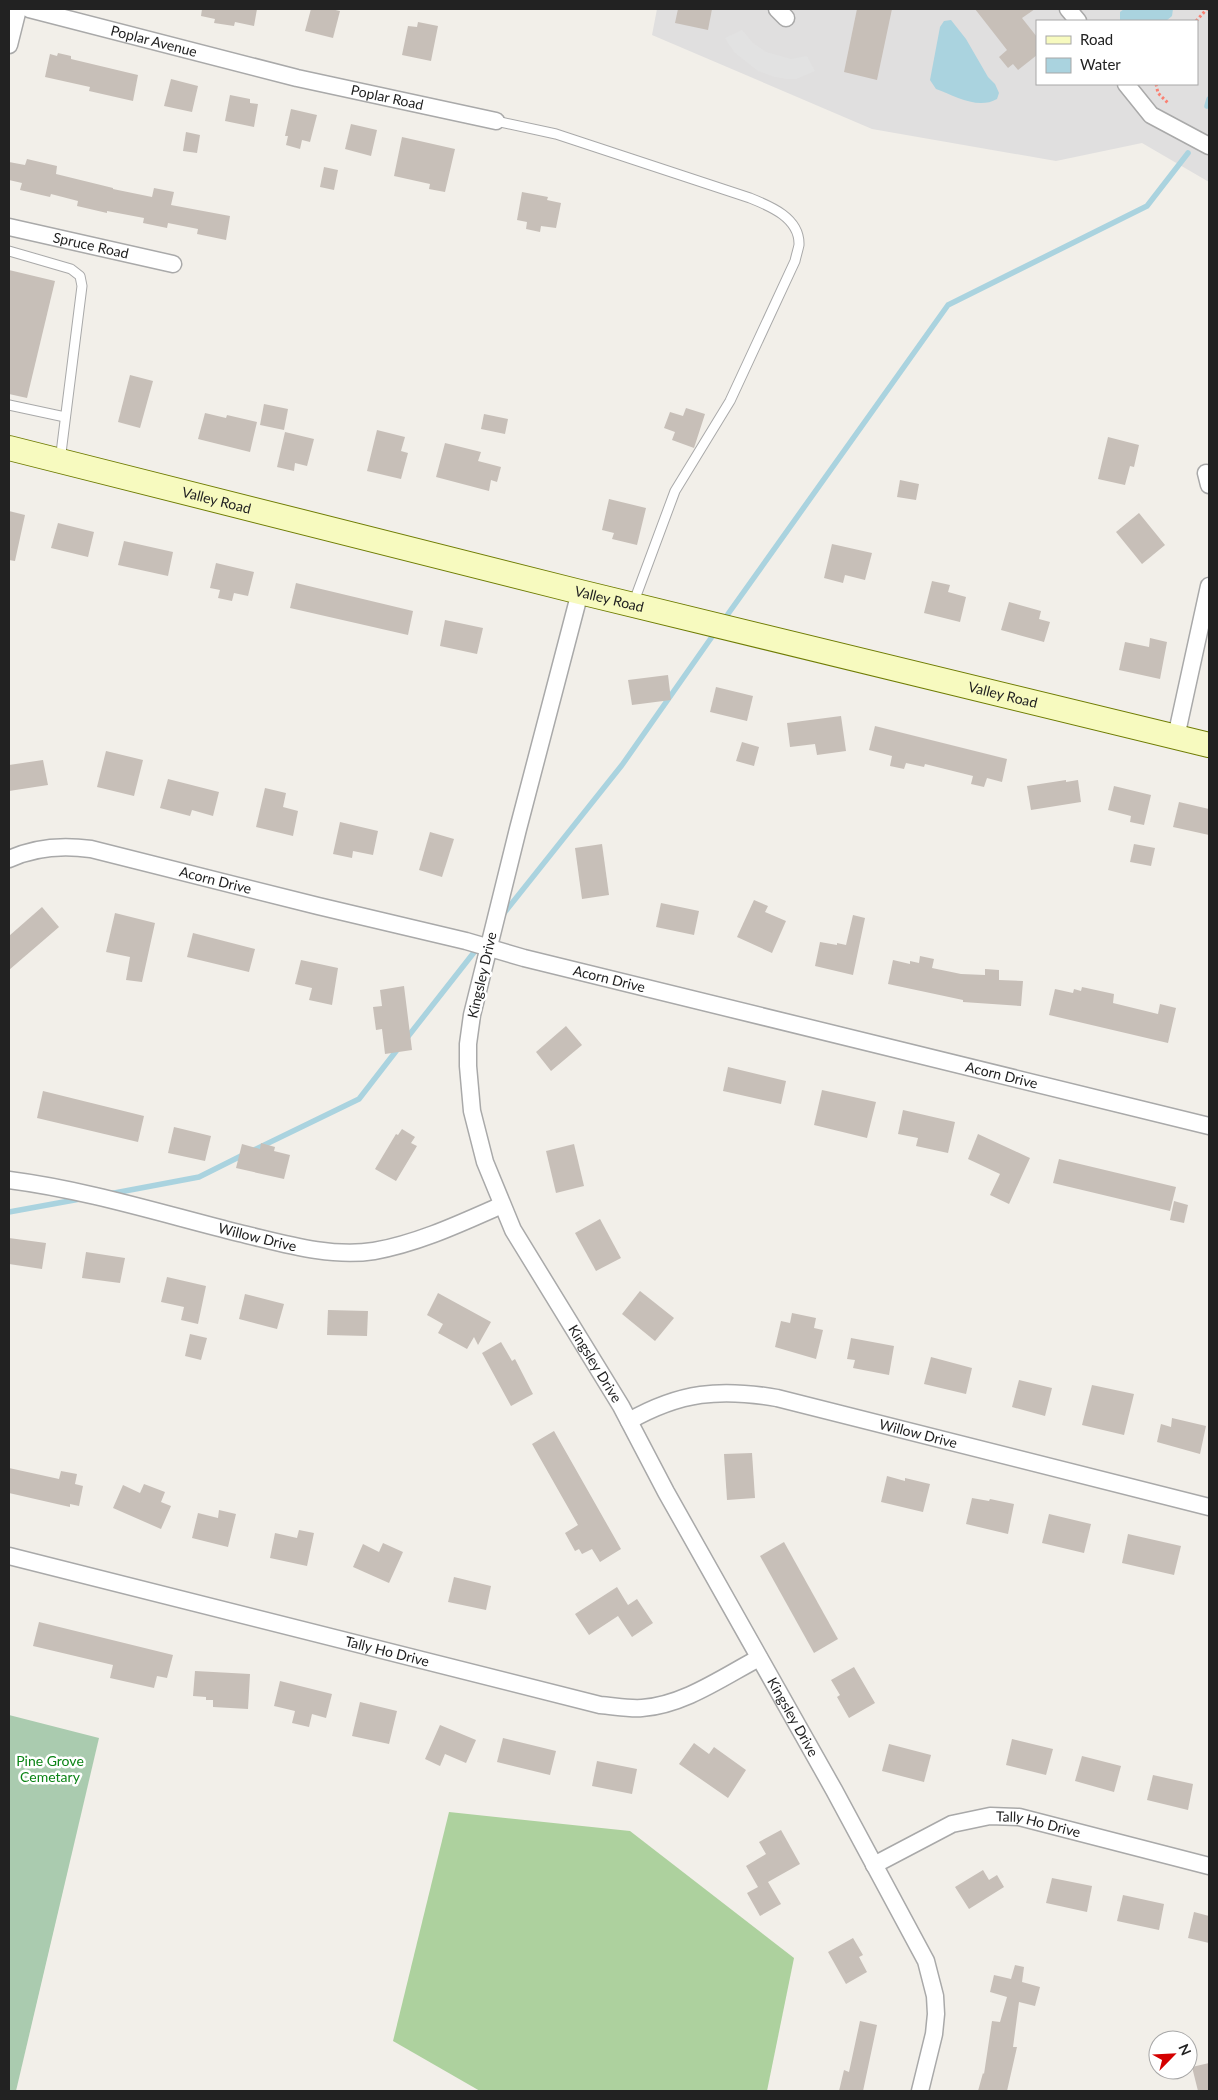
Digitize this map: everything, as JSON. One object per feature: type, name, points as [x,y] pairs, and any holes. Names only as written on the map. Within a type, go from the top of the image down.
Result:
[{"type":"street","points":[[9,45],[18,9]]},
{"type":"street","name":"Poplar Avenue","points":[[29,9],[277,73]]},
{"type":"street","points":[[1068,9],[1077,20]]},
{"type":"street","name":"Poplar Road","points":[[277,73],[496,121]]},
{"type":"street","points":[[1127,85],[1151,114],[1209,146]]},
{"type":"street","name":"Spruce Road","points":[[9,227],[173,264]]},
{"type":"street","name":"Valley Road","points":[[9,448],[580,592],[1209,745]]},
{"type":"street","points":[[1176,737],[1209,586]]},
{"type":"street","name":"Kingsley Drive","points":[[580,592],[472,1015],[468,1044],[472,1111],[479,1140],[502,1205],[528,1256],[629,1422],[666,1492],[834,1790],[926,1961],[935,1996],[934,2034],[920,2091]]},
{"type":"street","name":"Acorn Drive","points":[[9,858],[30,851],[57,846],[91,849],[488,947],[524,958],[1209,1126]]},
{"type":"street","name":"Willow Drive","points":[[9,1180],[124,1203],[157,1213],[302,1248],[352,1252],[373,1251],[410,1242],[502,1205]]},
{"type":"street","name":"Willow Drive","points":[[629,1422],[648,1410],[678,1398],[698,1394],[757,1394],[1209,1507]]},
{"type":"street","name":"Tally Ho Drive","points":[[9,1556],[600,1705],[636,1708],[666,1704],[692,1694],[759,1658]]},
{"type":"street","name":"Tally Ho Drive","points":[[874,1865],[952,1824],[990,1816],[1019,1817],[1209,1866]]},
{"type":"lane","points":[[496,121],[556,134],[750,198],[770,206],[786,217],[796,229],[799,245],[794,260],[730,400],[676,491],[658,532],[633,604]]},
{"type":"lane","points":[[9,250],[71,270],[80,276],[82,286],[60,461]]},
{"type":"lane","points":[[9,405],[65,417]]},
{"type":"path","points":[[1197,20],[1207,9]]},
{"type":"path","points":[[1156,85],[1158,93],[1168,104],[1176,108]]},
{"type":"shaded area","points":[[657,9],[1209,9],[1209,182],[1142,143],[1056,161],[872,129],[652,35]]},
{"type":"shaded area","points":[[742,30],[753,43],[766,52],[791,59],[807,56],[815,71],[796,79],[786,79],[758,71],[734,52],[725,38]]},
{"type":"green space","name":"Pine Grove Cemetary","points":[[9,1715],[99,1738],[16,2091],[9,2091]]},
{"type":"green space","points":[[449,1812],[630,1831],[794,1958],[767,2091],[480,2091],[393,2041]]},
{"type":"water","points":[[1124,9],[1173,9],[1172,16],[1167,20],[1120,20],[1120,12]]},
{"type":"water","points":[[951,20],[966,39],[988,77],[995,84],[999,93],[997,99],[982,103],[966,101],[936,89],[930,80],[940,27],[944,21]]},
{"type":"building","points":[[202,9],[257,9],[254,26],[235,22],[234,26],[214,23],[215,19],[201,16]]},
{"type":"building","points":[[311,9],[340,11],[333,38],[305,31]]},
{"type":"building","points":[[678,9],[712,9],[708,30],[675,23]]},
{"type":"building","points":[[857,9],[892,9],[877,80],[844,72]]},
{"type":"building","points":[[975,9],[1035,9],[1022,18],[1036,36],[1036,56],[1018,70],[1013,64],[1008,68],[999,57],[1007,50]]},
{"type":"building","points":[[418,22],[438,26],[431,61],[402,55],[408,26],[417,27]]},
{"type":"building","points":[[58,53],[71,56],[71,59],[138,75],[133,101],[89,91],[90,87],[45,77],[50,54],[57,56]]},
{"type":"building","points":[[171,79],[198,86],[192,112],[164,106]]},
{"type":"building","points":[[230,95],[250,99],[250,103],[258,104],[254,127],[225,121]]},
{"type":"building","points":[[291,109],[317,115],[310,142],[302,140],[300,149],[286,145],[288,136],[285,136]]},
{"type":"building","points":[[351,124],[377,130],[371,156],[345,149]]},
{"type":"building","points":[[186,132],[200,135],[197,153],[183,151]]},
{"type":"building","points":[[402,137],[455,149],[445,192],[429,189],[430,184],[394,176]]},
{"type":"building","points":[[27,159],[57,166],[56,174],[113,189],[152,197],[154,188],[174,192],[171,205],[230,216],[226,240],[197,234],[198,229],[168,223],[167,228],[143,223],[144,218],[107,211],[107,213],[77,206],[78,201],[51,194],[50,197],[20,190],[22,183],[9,180],[9,162],[25,165]]},
{"type":"building","points":[[324,167],[338,170],[334,190],[320,187]]},
{"type":"building","points":[[522,192],[548,197],[547,200],[561,203],[556,228],[541,226],[540,232],[526,229],[527,222],[517,220]]},
{"type":"building","points":[[9,270],[55,281],[27,398],[9,394]]},
{"type":"building","points":[[130,375],[153,381],[140,428],[118,422]]},
{"type":"building","points":[[264,404],[288,409],[284,430],[260,425]]},
{"type":"building","points":[[686,408],[705,414],[694,448],[672,440],[675,432],[664,428],[670,412],[683,416]]},
{"type":"building","points":[[205,413],[226,418],[227,415],[257,422],[250,452],[198,439]]},
{"type":"building","points":[[484,414],[508,419],[505,434],[481,429]]},
{"type":"building","points":[[377,430],[405,437],[401,451],[408,453],[401,479],[367,471]]},
{"type":"building","points":[[285,432],[314,439],[307,466],[295,463],[294,471],[277,467]]},
{"type":"building","points":[[1108,437],[1139,445],[1134,467],[1130,466],[1125,485],[1098,479]]},
{"type":"building","points":[[445,443],[481,452],[478,461],[501,467],[497,482],[491,480],[489,491],[436,477]]},
{"type":"building","points":[[900,480],[919,484],[916,500],[897,497]]},
{"type":"building","points":[[609,499],[646,508],[637,545],[612,539],[614,533],[602,530]]},
{"type":"building","points":[[9,511],[25,515],[15,561],[9,560]]},
{"type":"building","points":[[1139,513],[1165,545],[1142,564],[1116,532]]},
{"type":"building","points":[[58,523],[94,532],[88,557],[51,548]]},
{"type":"building","points":[[124,541],[173,552],[168,576],[118,565]]},
{"type":"building","points":[[832,544],[872,553],[865,580],[845,575],[843,583],[824,578]]},
{"type":"building","points":[[216,563],[254,572],[248,596],[234,593],[232,601],[218,598],[220,590],[210,588]]},
{"type":"building","points":[[932,581],[950,585],[948,592],[966,597],[960,622],[924,613]]},
{"type":"building","points":[[296,583],[413,611],[408,635],[290,608]]},
{"type":"building","points":[[1009,602],[1041,611],[1039,619],[1050,622],[1044,642],[1001,630]]},
{"type":"building","points":[[445,620],[483,628],[477,654],[440,646]]},
{"type":"building","points":[[1150,638],[1167,642],[1160,679],[1119,670],[1125,642],[1149,647]]},
{"type":"building","points":[[668,675],[671,700],[632,705],[628,680]]},
{"type":"building","points":[[716,687],[753,696],[747,721],[710,712]]},
{"type":"building","points":[[841,716],[846,751],[817,755],[815,744],[790,747],[787,723]]},
{"type":"building","points":[[875,726],[1007,759],[1002,782],[987,778],[984,787],[971,784],[973,776],[925,764],[924,767],[906,763],[904,769],[890,766],[892,756],[869,750]]},
{"type":"building","points":[[742,742],[759,747],[754,766],[736,761]]},
{"type":"building","points":[[106,751],[143,760],[134,796],[97,787]]},
{"type":"building","points":[[43,760],[48,785],[9,791],[9,765]]},
{"type":"building","points":[[168,779],[219,792],[213,816],[192,810],[190,816],[160,808]]},
{"type":"building","points":[[1066,780],[1066,782],[1078,780],[1081,802],[1031,810],[1027,786]]},
{"type":"building","points":[[1114,786],[1151,795],[1144,825],[1130,822],[1131,816],[1108,810]]},
{"type":"building","points":[[265,788],[286,793],[283,807],[298,811],[293,836],[256,827]]},
{"type":"building","points":[[1179,802],[1209,809],[1209,835],[1173,827]]},
{"type":"building","points":[[340,822],[378,831],[373,855],[353,851],[352,858],[333,854]]},
{"type":"building","points":[[430,832],[454,839],[442,877],[419,870]]},
{"type":"building","points":[[602,844],[609,895],[582,899],[575,848]]},
{"type":"building","points":[[1134,844],[1155,848],[1151,866],[1130,862]]},
{"type":"building","points":[[754,900],[768,906],[765,912],[786,921],[772,953],[737,937]]},
{"type":"building","points":[[661,903],[699,911],[694,935],[656,927]]},
{"type":"building","points":[[42,907],[59,927],[9,970],[9,936]]},
{"type":"building","points":[[115,913],[155,923],[142,982],[126,980],[130,957],[106,952]]},
{"type":"building","points":[[853,915],[865,918],[853,975],[815,966],[820,942],[846,945]]},
{"type":"building","points":[[193,933],[255,949],[249,972],[187,957]]},
{"type":"building","points":[[920,956],[934,959],[932,968],[961,974],[985,975],[985,969],[999,970],[999,980],[1023,981],[1021,1006],[963,1002],[963,1000],[888,984],[893,960],[910,964],[910,961],[919,963]]},
{"type":"building","points":[[301,960],[338,968],[332,1005],[309,1000],[312,988],[295,984]]},
{"type":"building","points":[[404,986],[412,1050],[385,1054],[382,1029],[376,1030],[373,1007],[382,1006],[380,990]]},
{"type":"building","points":[[1082,987],[1114,994],[1113,1003],[1158,1014],[1160,1004],[1176,1008],[1168,1043],[1049,1015],[1055,989],[1073,993],[1074,989],[1081,991]]},
{"type":"building","points":[[566,1026],[582,1045],[551,1071],[536,1052]]},
{"type":"building","points":[[728,1067],[786,1081],[781,1104],[723,1091]]},
{"type":"building","points":[[822,1090],[876,1102],[867,1138],[814,1125]]},
{"type":"building","points":[[43,1091],[144,1116],[138,1142],[37,1118]]},
{"type":"building","points":[[903,1110],[955,1122],[948,1153],[916,1146],[918,1138],[898,1134]]},
{"type":"building","points":[[174,1127],[211,1136],[205,1161],[168,1153]]},
{"type":"building","points":[[402,1129],[415,1137],[411,1143],[417,1146],[396,1181],[375,1169],[396,1134],[398,1135]]},
{"type":"building","points":[[978,1134],[1030,1158],[1009,1204],[990,1195],[1000,1174],[968,1159]]},
{"type":"building","points":[[261,1143],[275,1147],[274,1151],[290,1155],[284,1179],[236,1168],[242,1144],[260,1149]]},
{"type":"building","points":[[574,1144],[584,1186],[556,1193],[546,1151]]},
{"type":"building","points":[[1059,1159],[1176,1187],[1170,1211],[1053,1183]]},
{"type":"building","points":[[1174,1201],[1188,1205],[1184,1223],[1170,1220]]},
{"type":"building","points":[[600,1219],[621,1258],[596,1271],[575,1233]]},
{"type":"building","points":[[9,1238],[46,1243],[42,1269],[9,1264]]},
{"type":"building","points":[[86,1252],[125,1258],[120,1283],[82,1278]]},
{"type":"building","points":[[167,1277],[206,1286],[198,1324],[181,1320],[184,1307],[161,1302]]},
{"type":"building","points":[[640,1291],[674,1318],[655,1341],[622,1314]]},
{"type":"building","points":[[438,1293],[491,1322],[478,1345],[474,1337],[467,1349],[438,1333],[443,1324],[427,1315]]},
{"type":"building","points":[[245,1294],[284,1304],[277,1329],[239,1319]]},
{"type":"building","points":[[328,1310],[368,1311],[367,1336],[327,1335]]},
{"type":"building","points":[[792,1313],[816,1318],[814,1328],[823,1330],[816,1359],[775,1347],[781,1321],[790,1323]]},
{"type":"building","points":[[190,1334],[207,1338],[201,1360],[185,1356]]},
{"type":"building","points":[[851,1338],[894,1346],[889,1375],[853,1368],[855,1360],[847,1359]]},
{"type":"building","points":[[501,1342],[512,1361],[515,1359],[533,1394],[511,1406],[482,1353]]},
{"type":"building","points":[[931,1357],[972,1368],[966,1394],[924,1384]]},
{"type":"building","points":[[1019,1380],[1052,1388],[1045,1416],[1012,1407]]},
{"type":"building","points":[[1092,1385],[1134,1394],[1124,1435],[1082,1425]]},
{"type":"building","points":[[1172,1418],[1206,1426],[1200,1454],[1157,1442],[1161,1424],[1171,1427]]},
{"type":"building","points":[[554,1431],[621,1549],[600,1562],[592,1549],[582,1554],[579,1549],[575,1551],[565,1533],[578,1525],[532,1444]]},
{"type":"building","points":[[752,1453],[755,1498],[727,1500],[724,1454]]},
{"type":"building","points":[[9,1468],[59,1479],[61,1471],[77,1474],[75,1484],[83,1486],[79,1506],[70,1504],[70,1507],[9,1493]]},
{"type":"building","points":[[887,1476],[905,1481],[905,1478],[930,1484],[923,1512],[881,1502]]},
{"type":"building","points":[[144,1484],[165,1492],[161,1502],[171,1506],[161,1529],[113,1508],[123,1485],[140,1493]]},
{"type":"building","points":[[972,1498],[989,1501],[990,1499],[1014,1504],[1008,1534],[966,1524]]},
{"type":"building","points":[[219,1510],[236,1514],[228,1547],[192,1538],[198,1513],[218,1518]]},
{"type":"building","points":[[1049,1514],[1091,1524],[1084,1553],[1042,1543]]},
{"type":"building","points":[[299,1530],[314,1533],[307,1566],[270,1558],[275,1533],[297,1538]]},
{"type":"building","points":[[1128,1534],[1181,1546],[1174,1575],[1122,1563]]},
{"type":"building","points":[[784,1542],[838,1639],[814,1653],[760,1556]]},
{"type":"building","points":[[383,1543],[403,1552],[389,1583],[353,1567],[363,1544],[379,1552]]},
{"type":"building","points":[[454,1577],[491,1586],[486,1610],[448,1602]]},
{"type":"building","points":[[617,1587],[628,1605],[637,1599],[653,1623],[632,1637],[618,1616],[589,1635],[575,1614]]},
{"type":"building","points":[[39,1622],[173,1655],[167,1678],[157,1676],[154,1688],[110,1678],[113,1665],[33,1646]]},
{"type":"building","points":[[854,1667],[875,1703],[849,1718],[837,1697],[840,1695],[831,1680]]},
{"type":"building","points":[[195,1671],[250,1674],[248,1709],[213,1707],[213,1700],[206,1700],[206,1697],[193,1696]]},
{"type":"building","points":[[280,1681],[332,1694],[326,1718],[312,1714],[309,1727],[292,1723],[295,1711],[274,1706]]},
{"type":"building","points":[[360,1702],[397,1711],[389,1744],[352,1736]]},
{"type":"building","points":[[440,1725],[476,1740],[466,1763],[445,1754],[440,1766],[425,1759]]},
{"type":"building","points":[[503,1738],[556,1751],[550,1775],[497,1762]]},
{"type":"building","points":[[1012,1739],[1053,1749],[1046,1775],[1006,1765]]},
{"type":"building","points":[[694,1743],[709,1754],[714,1747],[746,1770],[728,1798],[679,1764]]},
{"type":"building","points":[[889,1744],[931,1755],[924,1782],[882,1771]]},
{"type":"building","points":[[1082,1756],[1121,1766],[1114,1792],[1075,1781]]},
{"type":"building","points":[[597,1761],[637,1769],[632,1794],[592,1786]]},
{"type":"building","points":[[1153,1775],[1193,1784],[1188,1810],[1147,1800]]},
{"type":"building","points":[[781,1830],[800,1864],[768,1882],[781,1904],[760,1916],[747,1893],[758,1887],[746,1866],[766,1854],[759,1842]]},
{"type":"building","points":[[983,1870],[989,1880],[997,1875],[1004,1887],[969,1909],[955,1887]]},
{"type":"building","points":[[1052,1878],[1092,1886],[1087,1912],[1046,1903]]},
{"type":"building","points":[[1123,1895],[1164,1904],[1159,1930],[1117,1921]]},
{"type":"building","points":[[1194,1912],[1209,1916],[1209,1943],[1188,1938]]},
{"type":"building","points":[[853,1938],[863,1955],[859,1957],[867,1972],[846,1984],[828,1952]]},
{"type":"building","points":[[1015,1965],[1024,1967],[1022,1982],[1040,1987],[1035,2006],[1019,2002],[1013,2047],[1017,2047],[1007,2091],[978,2091],[984,2074],[992,2021],[1000,2022],[1007,1997],[990,1992],[994,1975],[1011,1979]]},
{"type":"building","points":[[860,2021],[877,2025],[863,2091],[839,2091],[844,2070],[849,2072]]},
{"type":"building","points":[[1209,2063],[1209,2091],[1198,2091],[1195,2080],[1198,2080],[1198,2066]]},
{"type":"waterway","points":[[1207,106],[1209,99]]},
{"type":"waterway","points":[[723,621],[948,305],[1147,206],[1188,153]]},
{"type":"waterway","points":[[501,917],[622,765],[716,631]]},
{"type":"waterway","points":[[406,1039],[479,946]]},
{"type":"waterway","points":[[252,1151],[359,1099],[400,1046]]},
{"type":"waterway","points":[[109,1194],[199,1177],[243,1155]]},
{"type":"waterway","points":[[9,1212],[80,1199]]}]
